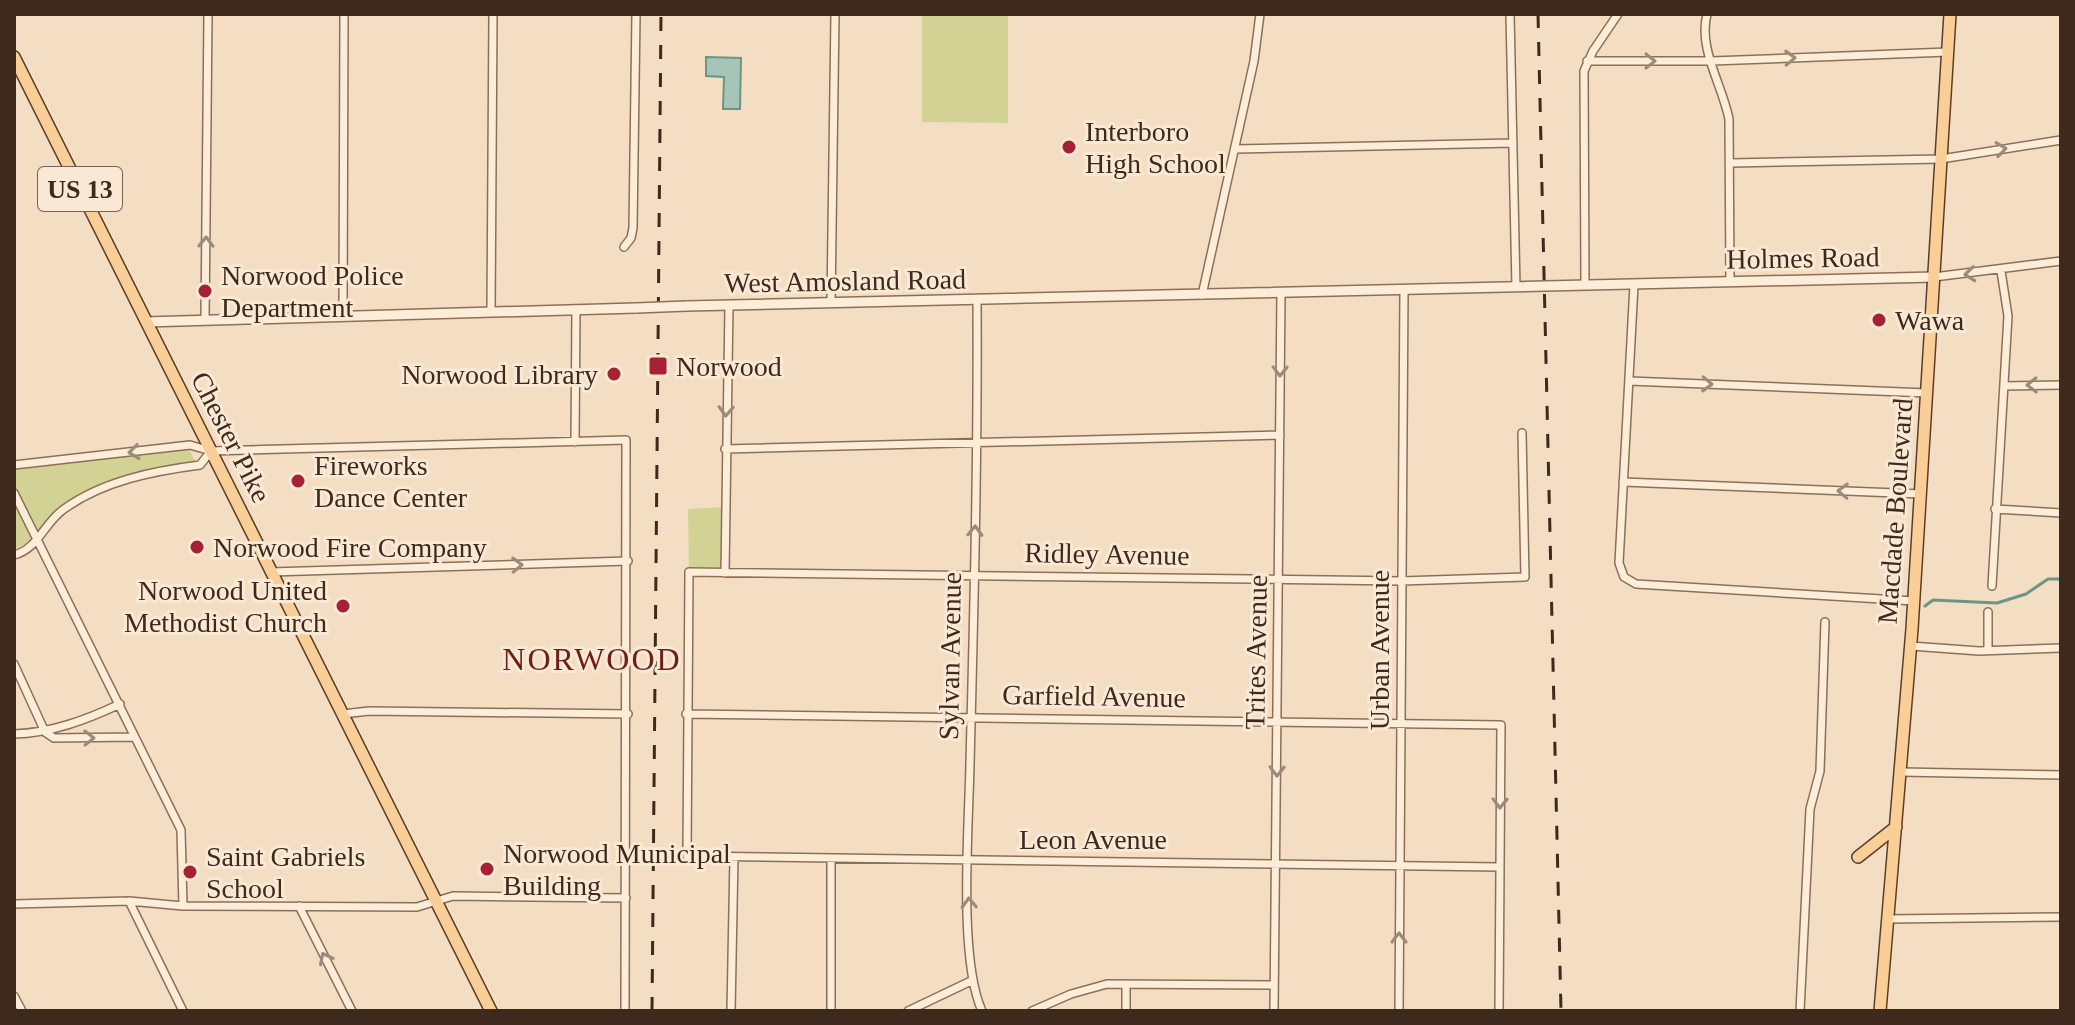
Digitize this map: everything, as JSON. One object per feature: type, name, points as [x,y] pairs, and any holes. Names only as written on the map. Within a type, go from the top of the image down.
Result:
[{"type":"main road","name":"Macdade Boulevard","points":[[1880,1011],[1911,646],[1950,14]]},
{"type":"main road","name":"Chester Pike","points":[[15,66],[491,1011]]},
{"type":"main road","points":[[1858,857],[1896,827]]},
{"type":"street","points":[[205,320],[208,14]]},
{"type":"street","points":[[343,316],[344,14]]},
{"type":"street","points":[[491,312],[493,14]]},
{"type":"street","points":[[624,247],[631,238],[633,228],[636,14]]},
{"type":"street","points":[[831,303],[835,14]]},
{"type":"street","points":[[1202,295],[1236,149],[1260,14]]},
{"type":"street","points":[[1510,14],[1516,287]]},
{"type":"street","points":[[1585,285],[1583,82],[1587,61],[1618,14]]},
{"type":"street","points":[[1707,14],[1703,43],[1712,61],[1729,119],[1732,163],[1730,281]]},
{"type":"street","points":[[1587,61],[1712,61],[1948,52]]},
{"type":"street","points":[[1732,163],[1941,159],[2061,140]]},
{"type":"street","points":[[1236,149],[1513,143]]},
{"type":"street","name":"Holmes Road","points":[[1545,287],[1934,277],[2001,271],[2061,261]]},
{"type":"street","points":[[1992,586],[2008,316],[2001,271]]},
{"type":"street","points":[[1634,285],[1619,563],[1624,577],[1636,584],[1914,601]]},
{"type":"street","name":"West Amosland Road","points":[[146,322],[687,306],[1545,287]]},
{"type":"street","name":"Urban Avenue","points":[[1399,1011],[1404,290]]},
{"type":"street","name":"Trites Avenue","points":[[1274,1011],[1281,293]]},
{"type":"street","name":"Sylvan Avenue","points":[[977,300],[978,442],[968,860],[971,981],[982,1011]]},
{"type":"street","points":[[725,573],[729,305]]},
{"type":"street","points":[[575,442],[576,309]]},
{"type":"street","points":[[1629,381],[1927,393]]},
{"type":"street","points":[[2004,386],[2061,385]]},
{"type":"street","name":"Ridley Avenue","points":[[686,714],[689,572],[1278,577],[1401,581],[1525,577],[1522,433]]},
{"type":"street","points":[[725,449],[1280,435]]},
{"type":"street","points":[[14,465],[190,445],[211,451],[626,440],[628,714],[625,1011]]},
{"type":"street","points":[[14,555],[27,550],[55,516],[95,491],[138,476],[200,465],[211,451]]},
{"type":"street","points":[[1623,482],[1921,494]]},
{"type":"street","points":[[14,493],[181,830],[183,906]]},
{"type":"street","points":[[1995,509],[2061,513]]},
{"type":"street","points":[[271,572],[628,561]]},
{"type":"street","points":[[1988,612],[1988,648]]},
{"type":"street","points":[[1800,1011],[1810,809],[1820,771],[1825,622]]},
{"type":"street","points":[[1911,646],[1979,651],[1988,648],[2061,648]]},
{"type":"street","points":[[14,664],[45,732],[54,738],[134,737]]},
{"type":"street","points":[[14,734],[45,732],[52,726],[83,722],[120,704]]},
{"type":"street","points":[[343,714],[369,711],[628,714]]},
{"type":"street","name":"Garfield Avenue","points":[[686,714],[1501,725],[1499,867]]},
{"type":"street","name":"Leon Avenue","points":[[686,714],[687,856],[1499,867]]},
{"type":"street","points":[[1901,772],[2061,775]]},
{"type":"street","points":[[731,1011],[734,857]]},
{"type":"street","points":[[831,859],[831,1011]]},
{"type":"street","points":[[1499,867],[1499,1011]]},
{"type":"street","points":[[14,904],[129,901],[183,906],[417,907],[453,896],[626,898]]},
{"type":"street","points":[[129,901],[183,1011]]},
{"type":"street","points":[[299,906],[352,1011]]},
{"type":"street","points":[[1888,919],[2061,917]]},
{"type":"street","points":[[908,1011],[971,981]]},
{"type":"street","points":[[1032,1011],[1089,988],[1126,984],[1274,985]]},
{"type":"street","points":[[1126,984],[1126,1011]]},
{"type":"street","points":[[14,996],[22,1011]]},
{"type":"green space","points":[[922,14],[1008,14],[1008,123],[922,122]]},
{"type":"green space","points":[[189,449],[195,461],[130,474],[98,485],[69,500],[28,541],[14,549],[14,469]]},
{"type":"green space","points":[[725,507],[725,573],[689,572],[688,509]]},
{"type":"shaded area","points":[[706,57],[741,58],[740,109],[723,109],[724,77],[706,76]]},
{"type":"waterway","points":[[1925,606],[1933,600],[1997,603],[2026,594],[2048,579],[2061,579]]},
{"type":"railway","points":[[652,1011],[661,14]]},
{"type":"railway","points":[[1538,14],[1561,1011]]},
{"type":"place","name":"Interboro High School","points":[[1069,147]]},
{"type":"place","name":"Norwood Police Department","points":[[205,291]]},
{"type":"place","name":"Wawa","points":[[1879,320]]},
{"type":"place","name":"Norwood","points":[[658,366]]},
{"type":"place","name":"Norwood Library","points":[[614,374]]},
{"type":"place","name":"Fireworks Dance Center","points":[[298,481]]},
{"type":"place","name":"Norwood Fire Company","points":[[197,547]]},
{"type":"place","name":"Norwood United Methodist Church","points":[[343,606]]},
{"type":"place","name":"Norwood Municipal Building","points":[[487,869]]},
{"type":"place","name":"Saint Gabriels School","points":[[190,872]]},
{"type":"district","name":"NORWOOD","points":[[592,659]]}]
